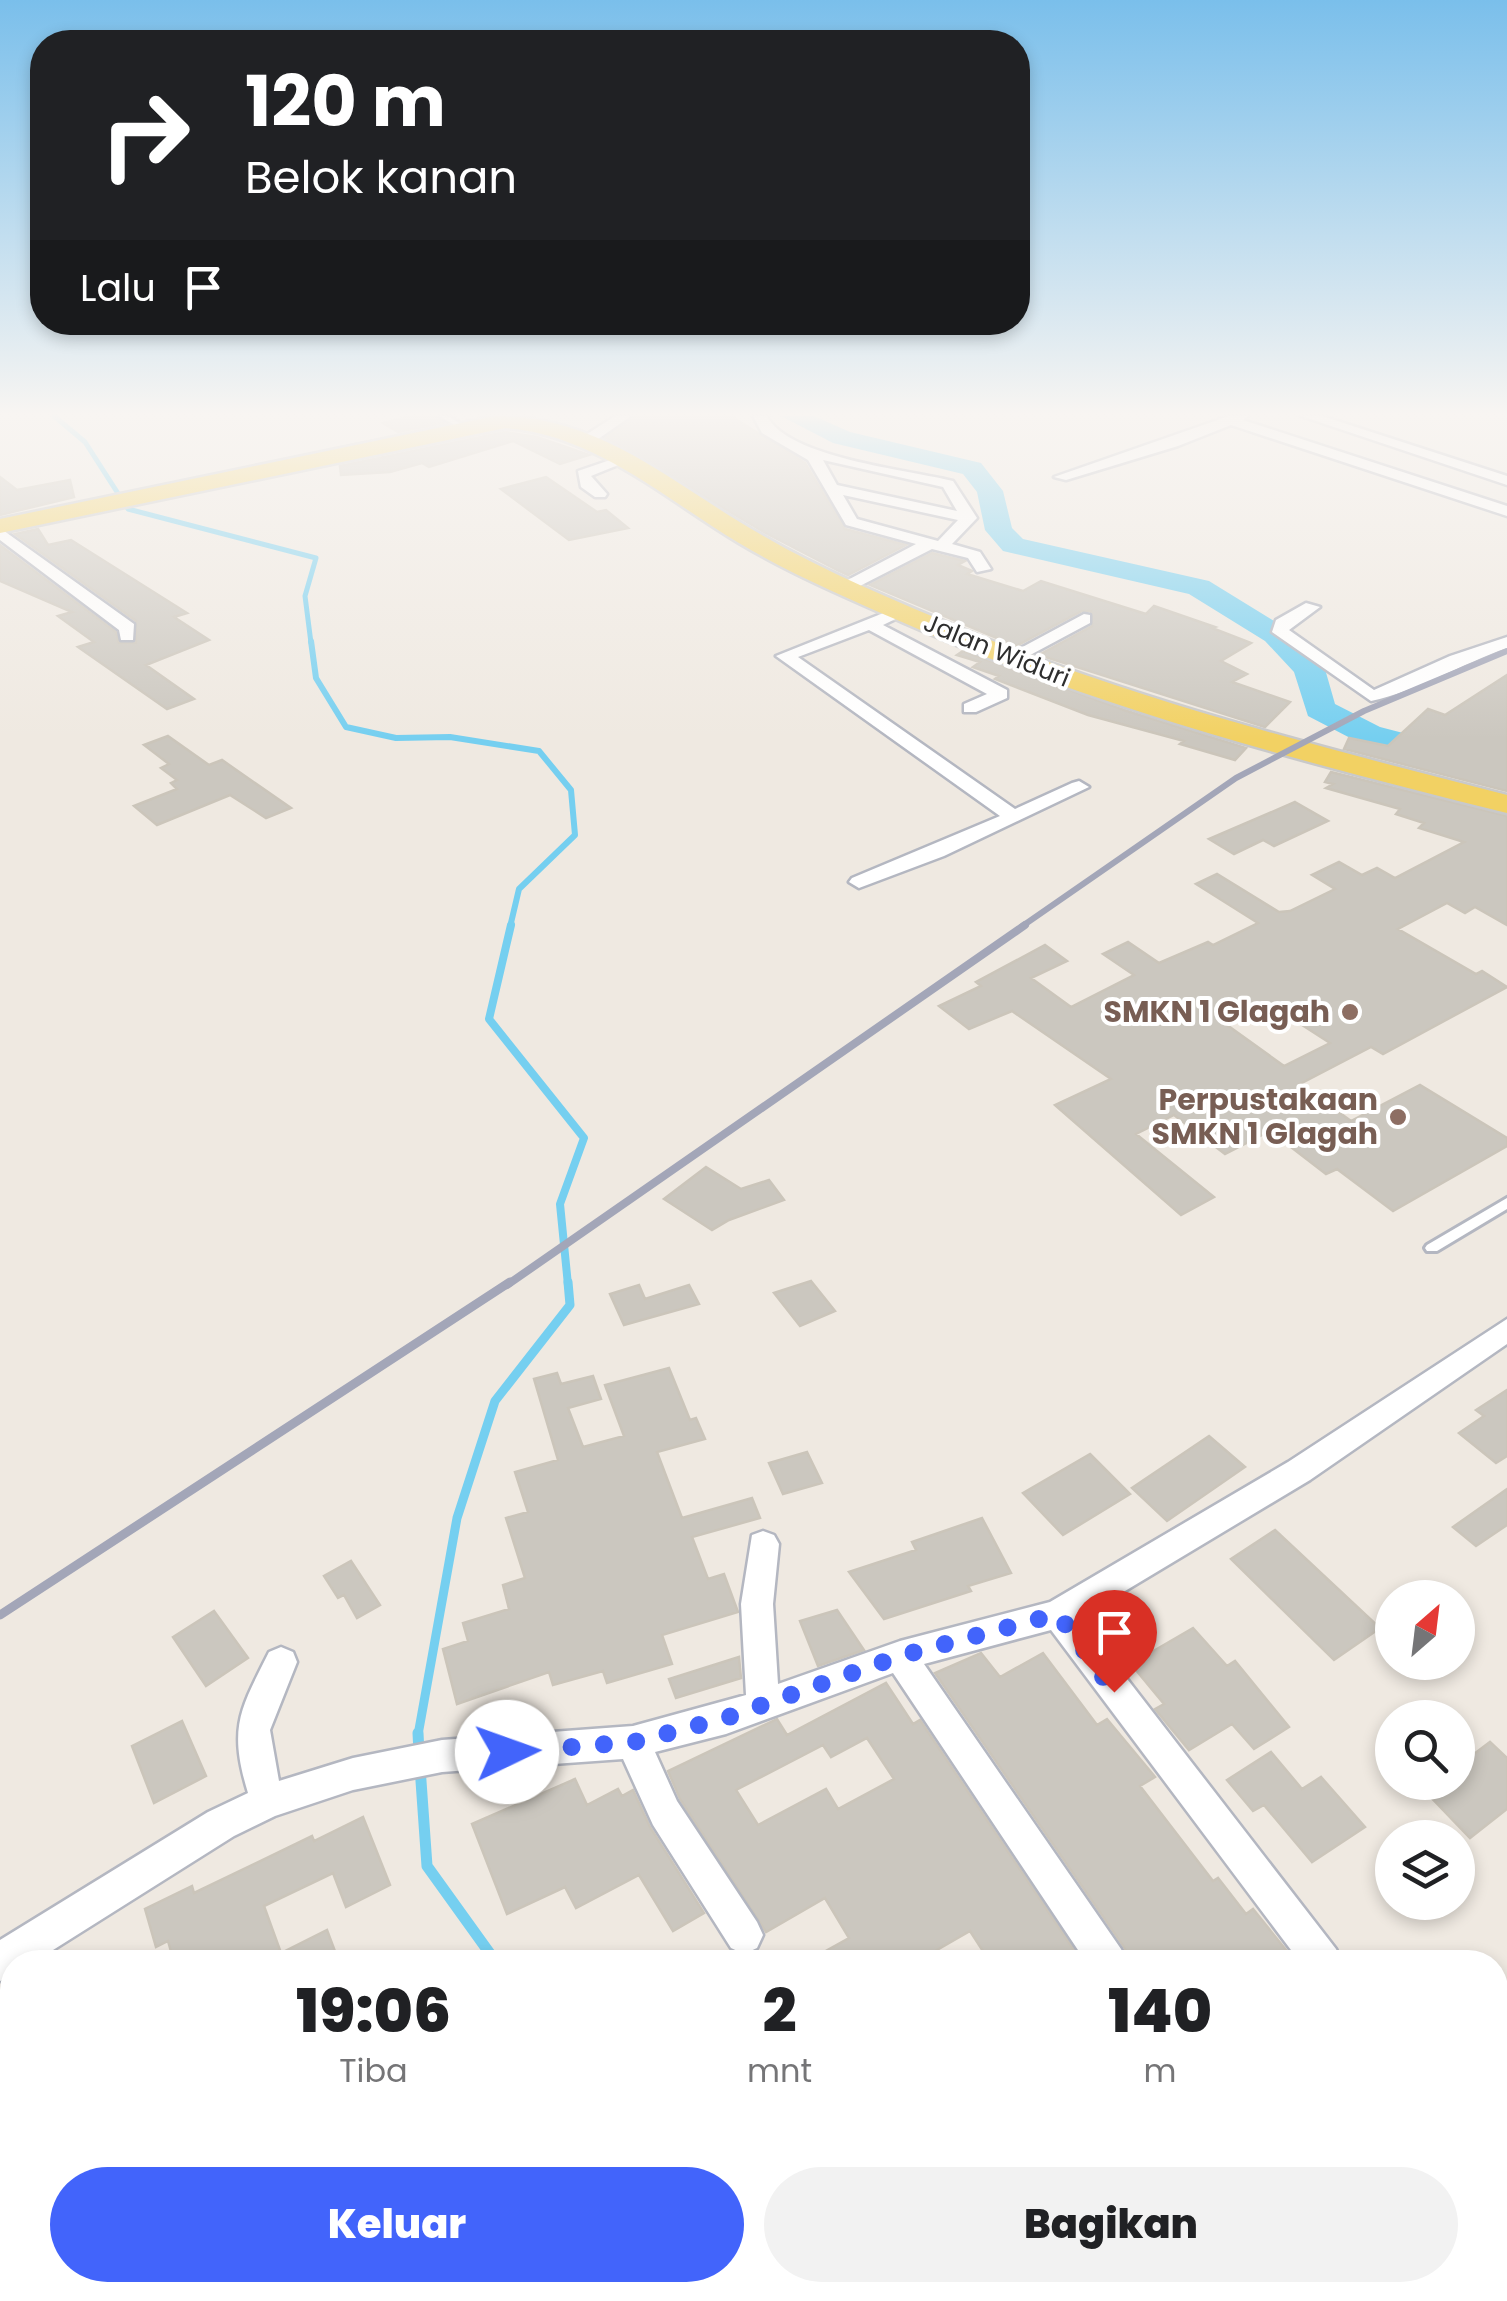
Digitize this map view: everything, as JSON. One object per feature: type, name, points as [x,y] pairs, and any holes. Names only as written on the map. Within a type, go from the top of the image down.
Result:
[{"type":"main road","points":[[0,530],[28,523]]},
{"type":"main road","name":"Jalan Widuri","points":[[723,523],[777,554],[848,586],[885,619],[1216,728],[1507,804]]},
{"type":"street","points":[[856,523],[974,556],[984,569]]},
{"type":"street","points":[[848,586],[934,545],[962,523]]},
{"type":"street","points":[[0,530],[128,628],[128,636]]},
{"type":"street","points":[[1312,607],[1282,624],[1280,632],[1371,696],[1507,642]]},
{"type":"street","points":[[970,708],[1001,694],[885,619],[785,656],[1014,817]]},
{"type":"street","points":[[1013,658],[1084,619]]},
{"type":"street","points":[[860,882],[1079,787]]},
{"type":"street","points":[[19,1950],[221,1824],[268,1801],[353,1774],[442,1756],[634,1742],[764,1704],[900,1656],[1058,1614],[1298,1471],[1507,1330]]},
{"type":"street","points":[[763,1544],[755,1587],[755,1650],[764,1704]]},
{"type":"street","points":[[1058,1614],[1314,1950]]},
{"type":"street","points":[[900,1656],[1100,1950]]},
{"type":"street","points":[[268,1801],[252,1751],[250,1730],[282,1662]]},
{"type":"street","points":[[634,1742],[665,1813],[744,1935]]},
{"type":"lane","points":[[1432,1248],[1507,1203]]},
{"type":"building","points":[[547,523],[622,523],[628,528],[569,540]]},
{"type":"building","points":[[749,523],[842,523],[845,529],[906,545],[848,575]]},
{"type":"building","points":[[38,529],[48,545],[71,540],[187,613],[174,617],[209,640],[146,665],[194,699],[167,709],[78,647],[94,642],[58,616],[72,612],[0,581],[0,545],[116,632],[119,643],[136,643],[136,621],[15,534]]},
{"type":"building","points":[[932,553],[965,561],[958,565],[972,571],[967,574],[1023,591],[1041,581],[1146,614],[1154,606],[1215,627],[1212,628],[1251,643],[1221,661],[1247,674],[1232,682],[1290,702],[1265,727],[1039,655],[1092,626],[1091,611],[1082,611],[1016,646],[870,585]]},
{"type":"building","points":[[963,651],[1124,710],[1246,748],[1235,760],[1180,744],[1184,741],[1088,715],[995,679],[999,676],[973,667],[980,662],[957,655]]},
{"type":"building","points":[[1507,675],[1507,791],[1344,749],[1349,738],[1388,746],[1428,709],[1445,715]]},
{"type":"building","points":[[168,736],[209,765],[222,760],[291,808],[266,818],[230,795],[157,825],[134,806],[177,789],[171,783],[177,780],[161,768],[169,764],[144,745]]},
{"type":"building","points":[[1331,772],[1507,816],[1507,925],[1475,907],[1465,913],[1447,903],[1398,929],[1476,974],[1482,971],[1507,987],[1383,1054],[1371,1047],[1300,1084],[1351,1121],[1420,1085],[1507,1138],[1507,1146],[1393,1211],[1337,1169],[1326,1174],[1270,1131],[1225,1154],[1174,1115],[1136,1134],[1214,1197],[1181,1215],[1055,1105],[1111,1079],[1012,1011],[969,1029],[939,1006],[981,986],[976,982],[1045,945],[1067,961],[1031,978],[1071,1007],[1134,975],[1103,954],[1128,942],[1159,963],[1208,942],[1213,945],[1258,923],[1196,884],[1217,874],[1279,912],[1290,911],[1335,889],[1312,875],[1339,862],[1362,875],[1377,868],[1395,878],[1464,842],[1419,828],[1424,823],[1396,814],[1400,809],[1326,788],[1333,784],[1325,782]],"holes":[[[1268,1003],[1330,1043],[1284,1066],[1227,1025]]]},
{"type":"building","points":[[1295,802],[1328,821],[1274,846],[1263,840],[1234,854],[1209,839]]},
{"type":"building","points":[[706,1167],[741,1189],[769,1180],[784,1200],[712,1230],[664,1199]]},
{"type":"building","points":[[811,1281],[835,1311],[800,1326],[774,1293]]},
{"type":"building","points":[[639,1285],[645,1299],[689,1285],[699,1304],[624,1325],[610,1294]]},
{"type":"building","points":[[669,1368],[690,1420],[696,1418],[705,1439],[657,1452],[682,1518],[752,1498],[760,1518],[692,1537],[708,1579],[724,1574],[738,1612],[662,1635],[672,1664],[607,1683],[603,1671],[553,1685],[549,1672],[457,1704],[443,1649],[468,1641],[463,1623],[509,1609],[503,1585],[525,1578],[506,1518],[528,1512],[515,1472],[558,1460],[534,1379],[557,1373],[561,1384],[593,1376],[601,1399],[568,1408],[583,1447],[624,1436],[605,1385]]},
{"type":"building","points":[[1507,1390],[1507,1456],[1496,1463],[1459,1433],[1484,1416],[1476,1410]]},
{"type":"building","points":[[1209,1436],[1245,1467],[1167,1521],[1132,1488]]},
{"type":"building","points":[[807,1452],[822,1483],[783,1494],[769,1463]]},
{"type":"building","points":[[1090,1454],[1130,1494],[1063,1535],[1023,1493]]},
{"type":"building","points":[[1507,1489],[1507,1525],[1476,1546],[1453,1527]]},
{"type":"building","points":[[982,1518],[1011,1573],[968,1586],[971,1591],[884,1619],[849,1572],[916,1550],[912,1542]]},
{"type":"building","points":[[1275,1530],[1375,1623],[1375,1631],[1334,1660],[1231,1559]]},
{"type":"building","points":[[351,1561],[380,1605],[357,1618],[344,1595],[338,1598],[324,1576]]},
{"type":"building","points":[[837,1610],[864,1650],[818,1666],[800,1621]]},
{"type":"building","points":[[214,1611],[248,1658],[206,1686],[173,1637]]},
{"type":"building","points":[[1193,1628],[1227,1666],[1235,1661],[1289,1727],[1254,1749],[1232,1724],[1189,1750],[1155,1709],[1164,1704],[1131,1664]]},
{"type":"building","points":[[981,1653],[1000,1677],[1043,1653],[1097,1725],[1107,1719],[1155,1777],[1140,1786],[1213,1881],[1218,1878],[1246,1914],[1253,1909],[1286,1950],[1125,1950],[935,1673]]},
{"type":"building","points":[[739,1657],[741,1678],[676,1698],[669,1679]]},
{"type":"building","points":[[886,1683],[913,1724],[920,1720],[1074,1950],[982,1950],[970,1931],[937,1950],[828,1950],[849,1938],[825,1898],[766,1932],[680,1799],[668,1771],[777,1719],[787,1735]],"holes":[[[867,1738],[894,1779],[838,1809],[826,1789],[758,1825],[736,1790],[823,1745],[831,1757]]]},
{"type":"building","points":[[182,1721],[206,1776],[154,1803],[132,1746]]},
{"type":"building","points":[[1490,1742],[1507,1758],[1507,1809],[1475,1834],[1475,1820],[1453,1820],[1434,1800],[1475,1800],[1475,1753]]},
{"type":"building","points":[[1271,1752],[1302,1789],[1321,1777],[1365,1827],[1312,1862],[1264,1805],[1253,1811],[1227,1780]]},
{"type":"building","points":[[575,1779],[587,1805],[618,1789],[622,1796],[633,1790],[650,1827],[704,1913],[673,1931],[639,1875],[576,1908],[565,1887],[507,1914],[472,1824]]},
{"type":"building","points":[[363,1817],[390,1885],[346,1907],[333,1873],[264,1906],[280,1950],[171,1950],[168,1941],[156,1947],[145,1909],[192,1886],[194,1893],[312,1836],[314,1841]]},
{"type":"building","points":[[327,1930],[334,1950],[287,1950]]},
{"type":"waterway","points":[[183,523],[316,558],[305,596],[311,643]]},
{"type":"waterway","points":[[997,523],[1013,545],[1199,587],[1276,635],[1309,669],[1320,709],[1368,734],[1507,770]]},
{"type":"waterway","points":[[311,641],[316,678],[346,727],[396,738],[450,737],[539,751],[571,790],[575,835],[519,889],[510,927]]},
{"type":"waterway","points":[[511,925],[489,1019],[584,1138],[560,1204],[568,1285]]},
{"type":"waterway","points":[[418,1735],[457,1518],[495,1401],[570,1305],[568,1282]]},
{"type":"waterway","points":[[418,1735],[419,1753]]},
{"type":"waterway","points":[[420,1767],[427,1866],[487,1950]]},
{"type":"railway","points":[[1021,927],[1236,778],[1364,711],[1507,651]]},
{"type":"railway","points":[[507,1285],[1025,925]]},
{"type":"railway","points":[[0,1615],[510,1282]]},
{"type":"place","name":"SMKN 1 Glagah","points":[[1350,1012]]},
{"type":"place","name":"Perpustakaan SMKN 1 Glagah","points":[[1398,1117]]},
{"type":"route","points":[[507,1752],[634,1742],[726,1718],[900,1656],[1058,1614],[1114,1692]]}]
